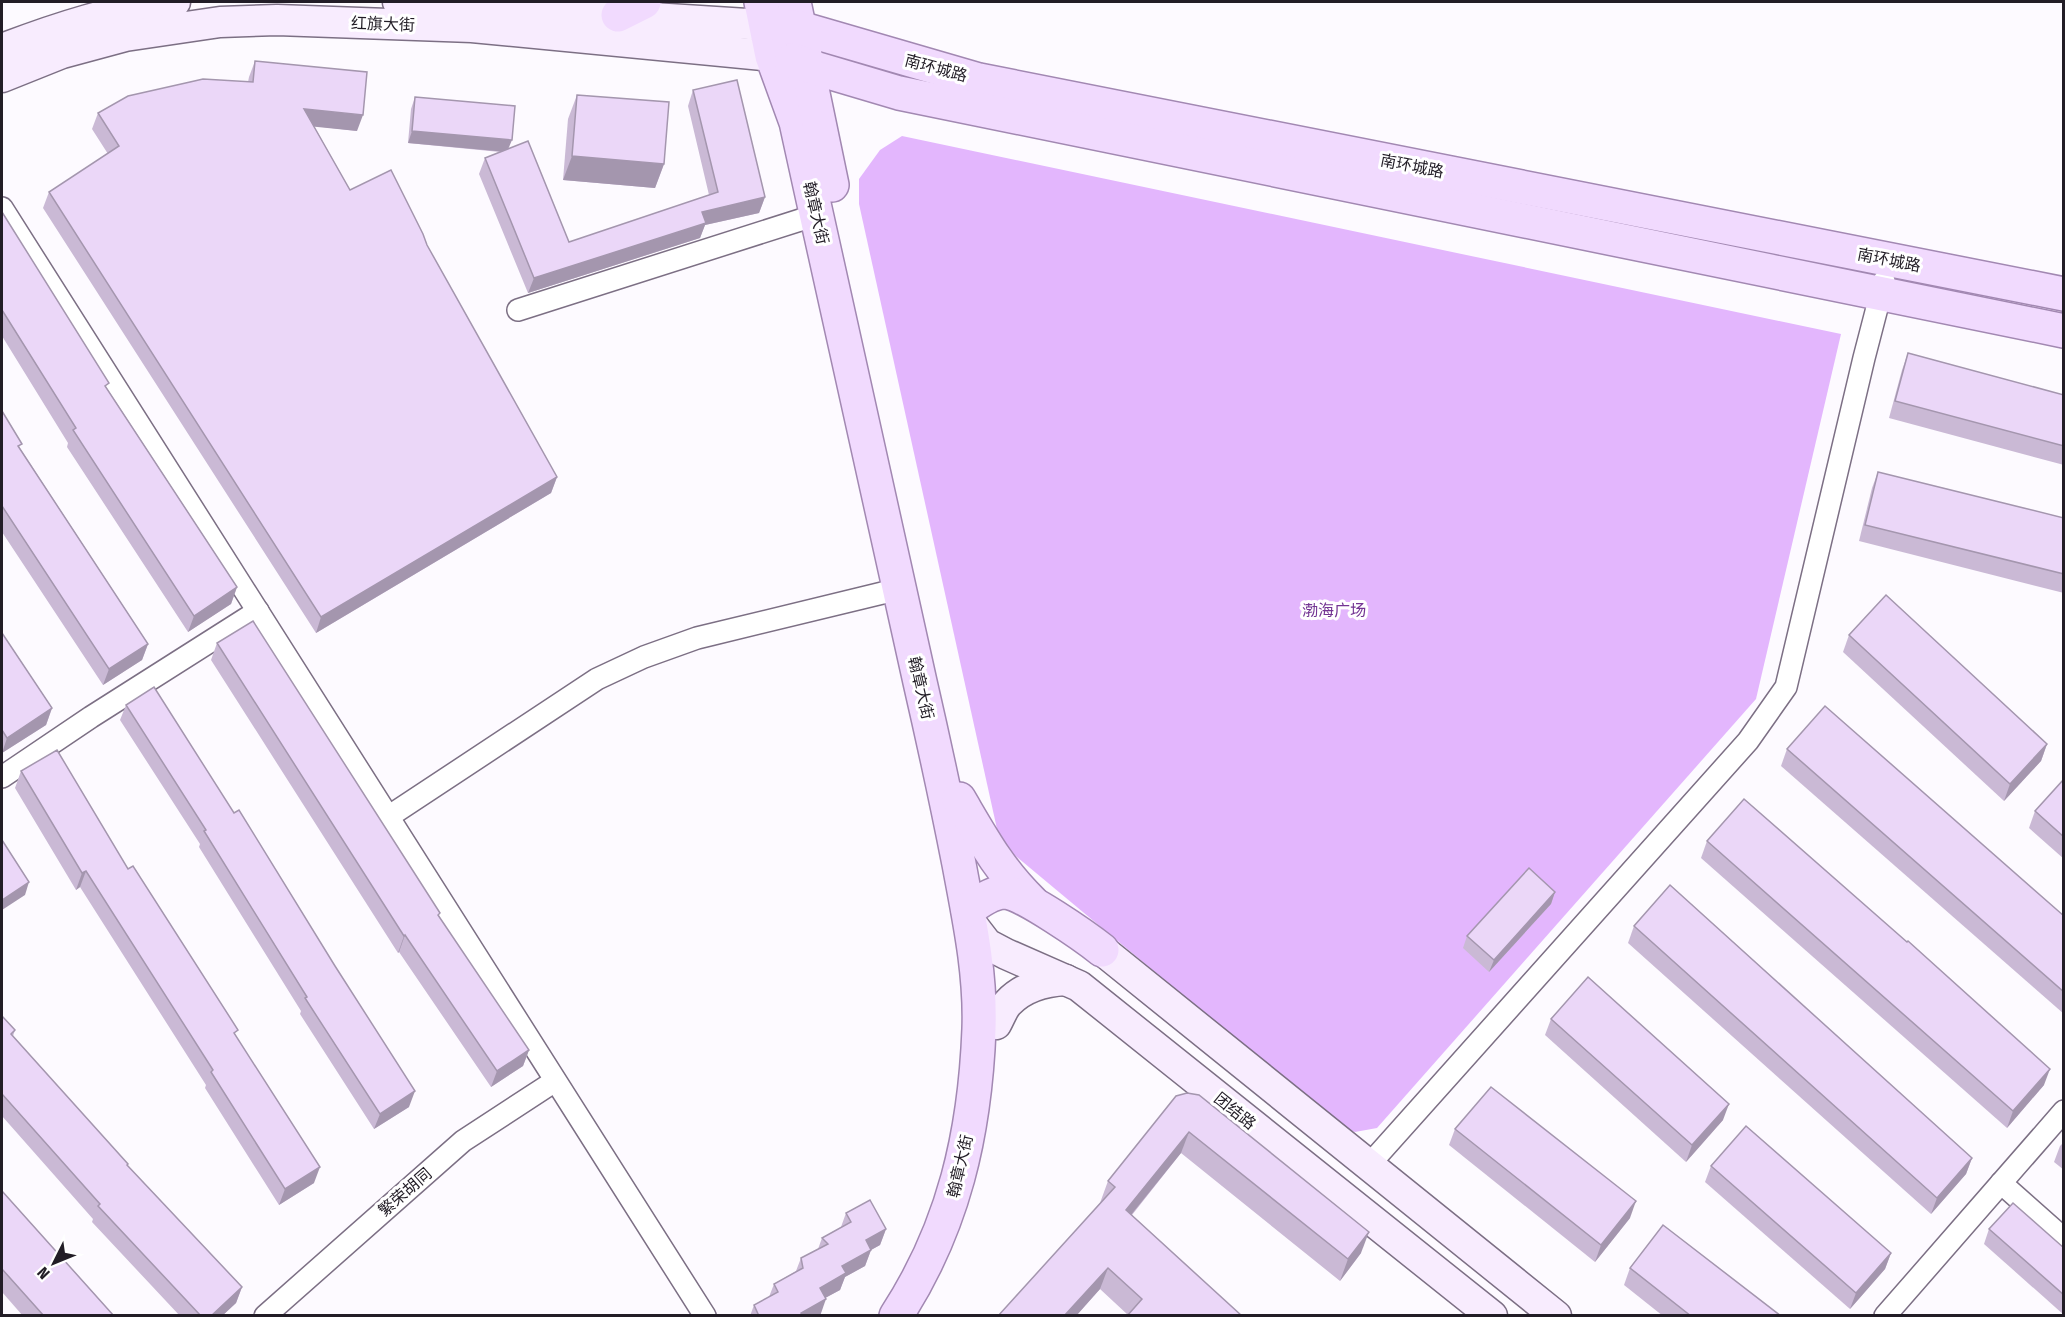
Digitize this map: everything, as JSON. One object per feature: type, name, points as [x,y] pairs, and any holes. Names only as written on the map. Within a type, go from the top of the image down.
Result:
[{"type":"main road","points":[[2,49],[54,29],[125,11],[175,2]]},
{"type":"main road","name":"红旗大街","points":[[398,2],[763,13]]},
{"type":"main road","name":"南环城路","points":[[763,13],[797,15],[979,80],[2064,294]]},
{"type":"main road","name":"翰章大街","points":[[763,13],[772,56],[796,122],[944,789],[976,919],[979,1029],[972,1108],[964,1154],[952,1203],[934,1247],[896,1316]]},
{"type":"main road","name":"翰章大街","points":[[797,15],[959,799],[976,919],[996,1024],[997,1076],[984,1166],[954,1256],[922,1316]]},
{"type":"main road","name":"红旗大街","points":[[2,77],[62,53],[126,36],[220,22],[277,20],[472,27],[772,56]]},
{"type":"main road","name":"南环城路","points":[[772,56],[808,64],[899,93],[2064,331]]},
{"type":"main road","points":[[959,799],[991,855],[1012,883],[1036,905],[1102,950],[1556,1316]]},
{"type":"main road","points":[[976,919],[1006,892],[1036,905]]},
{"type":"main road","name":"团结路","points":[[976,919],[1078,986],[1492,1316]]},
{"type":"main road","points":[[996,1024],[1008,1003],[1028,989],[1048,981],[1066,980]]},
{"type":"street","points":[[2,208],[705,1316]]},
{"type":"street","points":[[518,310],[816,215]]},
{"type":"street","points":[[1368,1166],[1748,741],[1786,687],[1864,358],[1882,295],[1888,260]]},
{"type":"street","points":[[388,817],[597,679],[644,657],[697,638],[899,589]]},
{"type":"street","points":[[2,777],[91,717],[258,611]]},
{"type":"street","name":"繁荣胡同","points":[[265,1316],[463,1140],[555,1081]]},
{"type":"street","points":[[1885,1316],[2064,1111]]},
{"type":"street","points":[[2001,1183],[2064,1239]]},
{"type":"green space","name":"渤海广场","points":[[902,136],[1841,334],[1756,699],[1377,1128],[1355,1132],[1342,1128],[1012,853],[997,829],[859,204],[859,179],[880,150]]},
{"type":"building","points":[[255,61],[367,72],[363,115],[304,109],[350,190],[391,170],[427,245],[557,477],[321,617],[49,192],[119,146],[98,113],[128,96],[203,79],[253,82]]},
{"type":"building","points":[[737,80],[765,197],[702,212],[706,223],[534,278],[485,158],[528,141],[569,242],[718,192],[693,90]]},
{"type":"building","points":[[577,95],[669,102],[664,164],[572,156]]},
{"type":"building","points":[[415,97],[515,106],[512,140],[412,131]]},
{"type":"building","points":[[2,212],[109,383],[105,386],[237,587],[194,616],[73,430],[76,428],[2,310]]},
{"type":"building","points":[[1908,353],[2064,395],[2064,446],[1895,401]]},
{"type":"building","points":[[2,411],[22,444],[18,446],[148,644],[109,669],[2,506]]},
{"type":"building","points":[[1878,472],[2064,518],[2064,574],[1865,525]]},
{"type":"building","points":[[1886,595],[2047,744],[2010,784],[1849,635]]},
{"type":"building","points":[[253,621],[440,913],[438,915],[529,1050],[497,1071],[404,936],[217,643]]},
{"type":"building","points":[[2,633],[52,708],[7,738],[2,730]]},
{"type":"building","points":[[154,687],[234,813],[239,810],[415,1091],[380,1114],[305,998],[307,997],[204,831],[206,830],[126,705]]},
{"type":"building","points":[[1825,706],[2064,916],[2064,992],[1787,749]]},
{"type":"building","points":[[57,750],[128,869],[133,866],[238,1030],[234,1033],[320,1167],[285,1189],[211,1072],[213,1070],[86,871],[82,873],[21,771]]},
{"type":"building","points":[[2064,779],[2064,837],[2035,811]]},
{"type":"building","points":[[1744,799],[1908,941],[2050,1069],[2013,1111],[1707,841]]},
{"type":"building","points":[[2,840],[29,882],[2,900]]},
{"type":"building","points":[[1529,868],[1555,892],[1494,960],[1467,936]]},
{"type":"building","points":[[1670,885],[1972,1158],[1937,1198],[1634,926]]},
{"type":"building","points":[[1588,977],[1729,1104],[1692,1145],[1551,1019]]},
{"type":"building","points":[[2,1016],[15,1030],[11,1034],[127,1165],[242,1287],[211,1316],[201,1316],[98,1206],[100,1204],[2,1094]]},
{"type":"building","points":[[1491,1087],[1636,1201],[1601,1245],[1455,1129]]},
{"type":"building","points":[[1187,1093],[1199,1095],[1369,1232],[1348,1259],[1189,1132],[1126,1210],[1242,1316],[1127,1316],[1142,1299],[1108,1268],[1064,1316],[998,1316],[1115,1187],[1108,1181],[1176,1096]]},
{"type":"building","points":[[1746,1126],[1891,1253],[1856,1293],[1711,1166]]},
{"type":"building","points":[[2,1191],[114,1316],[44,1316],[2,1269]]},
{"type":"building","points":[[870,1200],[886,1229],[866,1240],[871,1250],[842,1266],[846,1273],[820,1288],[826,1299],[801,1313],[802,1316],[759,1316],[754,1305],[778,1292],[774,1284],[803,1268],[801,1258],[828,1244],[822,1238],[851,1222],[846,1213]]},
{"type":"building","points":[[2013,1203],[2064,1248],[2064,1295],[1989,1229]]},
{"type":"building","points":[[1663,1225],[1781,1316],[1691,1316],[1630,1268]]}]
